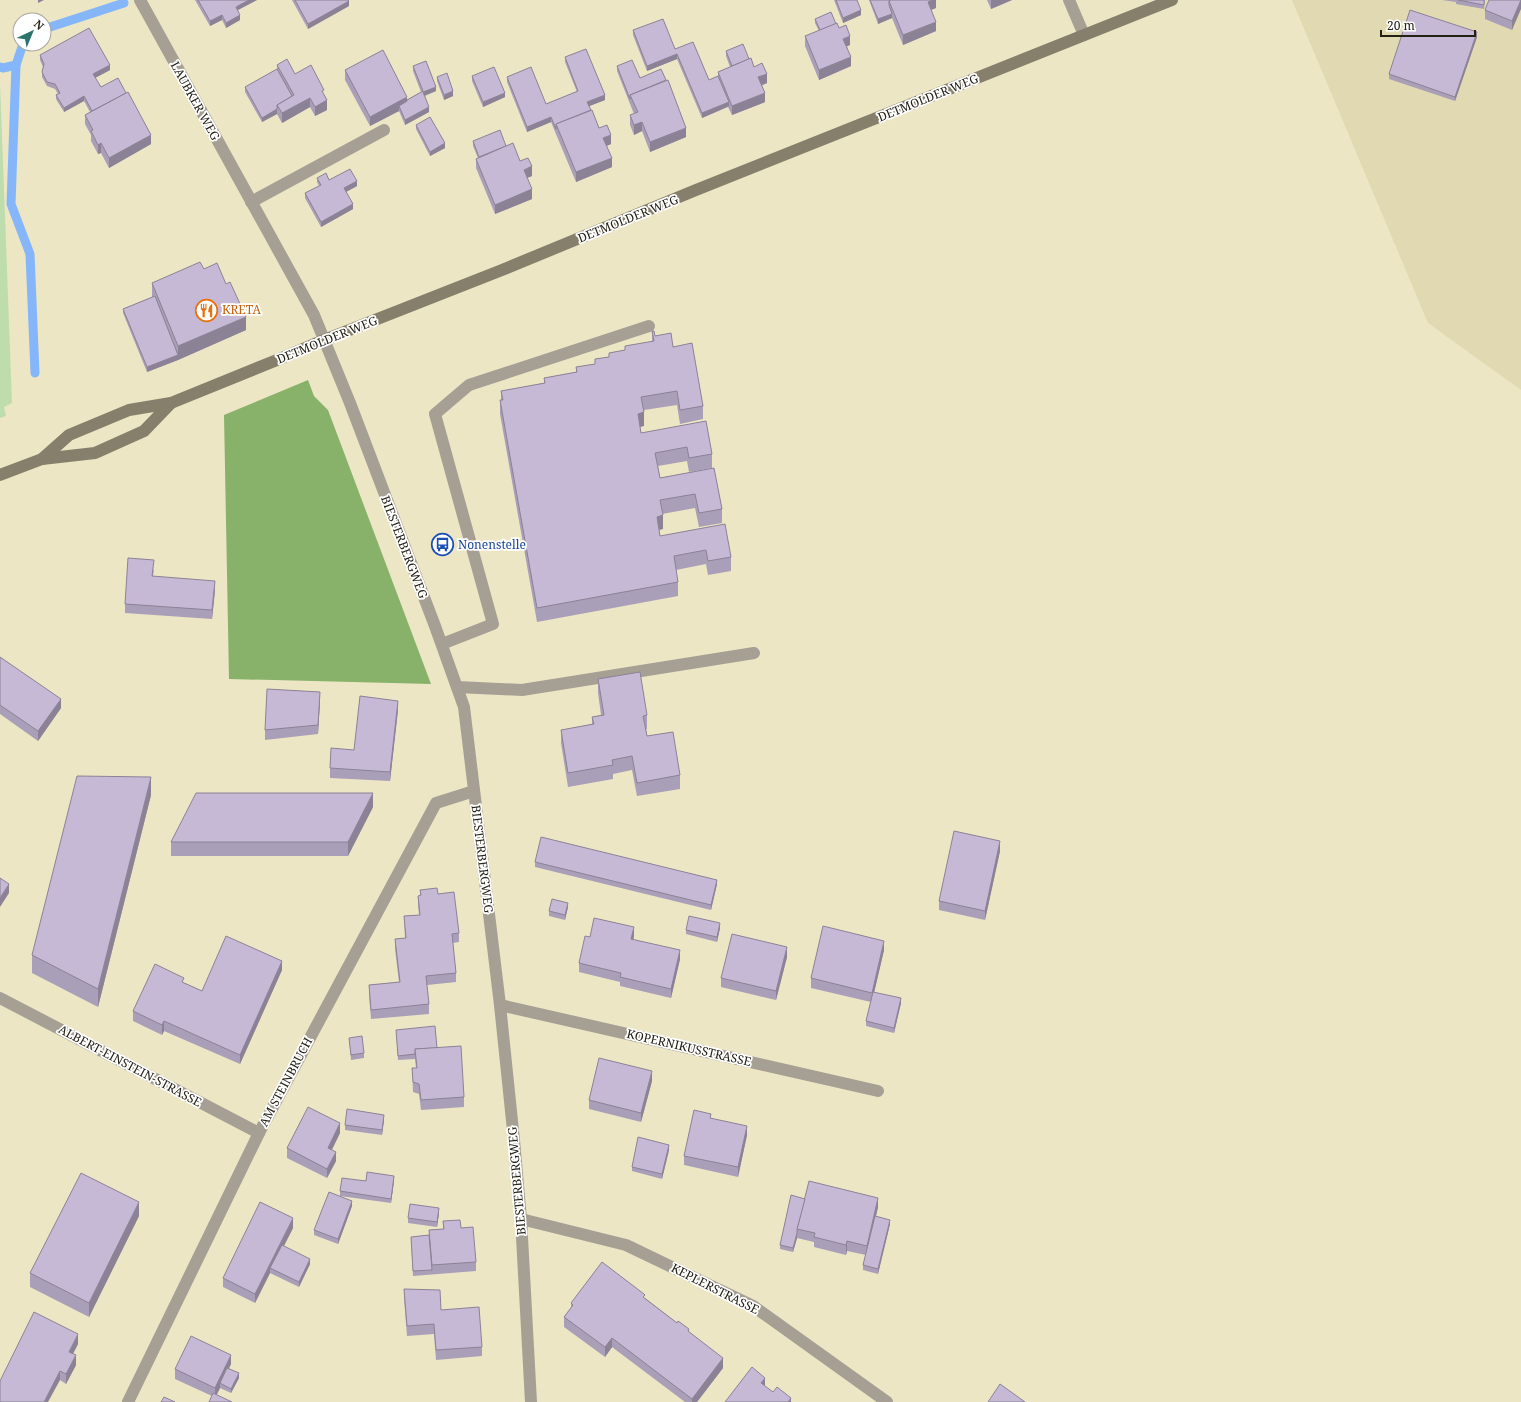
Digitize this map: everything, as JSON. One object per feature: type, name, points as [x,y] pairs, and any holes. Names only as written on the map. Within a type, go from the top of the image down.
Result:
[{"type":"street","name":"LAUBKER WEG","points":[[140,0],[314,315],[324,340]]},
{"type":"street","points":[[1069,0],[1084,35]]},
{"type":"street","name":"DETMOLDER WEG","points":[[42,459],[69,435],[129,410],[171,403],[711,184],[1172,0]]},
{"type":"street","points":[[251,202],[384,130]]},
{"type":"street","points":[[442,644],[493,624],[435,414],[468,385],[649,326]]},
{"type":"street","name":"BIESTERBERGWEG","points":[[324,340],[442,644],[464,707],[500,1005],[521,1219],[531,1402]]},
{"type":"street","name":"DETMOLDER WEG","points":[[0,475],[42,459],[95,453],[144,431],[171,403]]},
{"type":"street","points":[[457,687],[522,690],[754,652]]},
{"type":"street","name":"AM STEINBRUCH","points":[[128,1402],[259,1133],[436,803],[474,791]]},
{"type":"street","name":"ALBERT-EINSTEIN-STRASSE","points":[[0,998],[259,1133]]},
{"type":"street","name":"KOPERNIKUSSTRASSE","points":[[500,1005],[878,1091]]},
{"type":"street","name":"KEPLERSTRASSE","points":[[521,1219],[626,1245],[753,1306],[888,1402]]},
{"type":"shaded area","points":[[1292,0],[1521,0],[1521,390],[1428,323]]},
{"type":"green space","points":[[0,83],[12,403],[4,407],[6,416],[0,418]]},
{"type":"green space","points":[[308,380],[314,396],[328,410],[431,684],[229,679],[224,415]]},
{"type":"building","points":[[198,0],[249,0],[236,7],[240,15],[226,23],[222,15],[210,21]]},
{"type":"building","points":[[295,0],[348,0],[349,1],[308,24]]},
{"type":"building","points":[[836,0],[857,0],[861,10],[843,18]]},
{"type":"building","points":[[870,0],[891,0],[889,1],[889,5],[892,14],[878,19]]},
{"type":"building","points":[[933,0],[928,2],[936,22],[903,35],[889,1]]},
{"type":"building","points":[[1458,0],[1484,0],[1484,5]]},
{"type":"building","points":[[1489,0],[1521,0],[1512,21],[1485,10]]},
{"type":"building","points":[[1410,10],[1477,32],[1455,97],[1389,74]]},
{"type":"building","points":[[831,12],[836,24],[820,30],[815,19]]},
{"type":"building","points":[[663,19],[675,49],[693,42],[709,80],[718,76],[729,102],[702,113],[677,54],[647,66],[633,30]]},
{"type":"building","points":[[837,23],[839,28],[846,25],[850,36],[843,39],[851,57],[819,70],[805,36]]},
{"type":"building","points":[[89,28],[110,65],[93,74],[101,87],[118,78],[126,93],[92,111],[84,96],[64,108],[56,95],[60,93],[55,84],[47,82],[42,72],[44,64],[40,55],[45,52],[52,52],[52,48]]},
{"type":"building","points":[[743,44],[749,59],[732,66],[726,51]]},
{"type":"building","points":[[586,49],[605,95],[587,102],[591,110],[556,124],[556,129],[551,117],[527,127],[507,77],[531,67],[546,104],[578,91],[565,57]]},
{"type":"building","points":[[383,50],[407,97],[370,117],[345,70]]},
{"type":"building","points":[[751,58],[754,67],[762,63],[767,74],[758,77],[765,93],[732,106],[718,72]]},
{"type":"building","points":[[287,59],[295,74],[311,65],[324,90],[322,91],[327,100],[315,107],[310,98],[282,113],[277,105],[294,95],[277,65]]},
{"type":"building","points":[[632,60],[640,78],[661,69],[666,80],[630,95],[630,99],[617,66]]},
{"type":"building","points":[[426,61],[436,87],[423,92],[429,107],[405,120],[399,106],[423,91],[413,66]]},
{"type":"building","points":[[494,67],[505,93],[483,102],[472,76]]},
{"type":"building","points":[[277,69],[292,96],[277,105],[277,109],[262,118],[245,87]]},
{"type":"building","points":[[447,73],[453,91],[444,95],[437,77]]},
{"type":"building","points":[[668,80],[686,128],[650,142],[642,122],[634,125],[630,115],[638,112],[630,95]]},
{"type":"building","points":[[128,92],[151,135],[109,158],[101,143],[98,145],[91,131],[93,130],[85,115]]},
{"type":"building","points":[[592,110],[599,128],[607,125],[611,135],[603,138],[612,158],[576,172],[556,124]]},
{"type":"building","points":[[430,117],[445,143],[430,152],[416,125]]},
{"type":"building","points":[[500,130],[506,146],[479,157],[473,141]]},
{"type":"building","points":[[513,143],[520,161],[528,158],[532,166],[524,170],[532,189],[495,205],[476,159]]},
{"type":"building","points":[[350,169],[357,181],[344,188],[353,204],[321,222],[305,193],[321,185],[317,178],[326,173],[329,180]]},
{"type":"building","points":[[200,262],[204,269],[217,263],[226,284],[230,282],[246,317],[178,346],[152,283]]},
{"type":"building","points":[[155,296],[178,355],[147,367],[123,309]]},
{"type":"building","points":[[652,331],[654,331],[655,336],[671,333],[673,347],[692,343],[703,406],[680,410],[677,391],[641,397],[644,412],[638,414],[641,433],[706,421],[712,454],[689,458],[687,447],[655,453],[660,478],[714,468],[722,509],[699,513],[695,494],[660,500],[663,515],[657,517],[660,536],[725,524],[731,557],[708,561],[706,550],[674,556],[678,582],[537,608],[500,400],[503,400],[501,391],[545,383],[544,378],[577,372],[576,367],[595,364],[595,359],[609,357],[609,353],[625,350],[625,346],[654,341]]},
{"type":"building","points":[[128,558],[154,560],[152,576],[215,581],[212,610],[125,604]]},
{"type":"building","points":[[0,657],[61,699],[38,731],[0,705]]},
{"type":"building","points":[[640,672],[647,715],[643,716],[647,736],[673,732],[680,775],[637,783],[632,756],[612,760],[613,765],[568,773],[561,730],[594,724],[592,717],[604,715],[598,679]]},
{"type":"building","points":[[267,689],[320,692],[318,725],[265,730]]},
{"type":"building","points":[[360,696],[398,701],[390,772],[330,768],[331,748],[354,750]]},
{"type":"building","points":[[77,776],[151,777],[98,989],[32,955]]},
{"type":"building","points":[[196,793],[373,793],[348,842],[171,842]]},
{"type":"building","points":[[954,831],[1000,841],[985,911],[939,901]]},
{"type":"building","points":[[541,837],[717,880],[711,905],[535,862]]},
{"type":"building","points":[[0,878],[9,884],[0,898]]},
{"type":"building","points":[[437,888],[438,894],[454,892],[459,933],[452,934],[456,973],[426,976],[429,1004],[371,1010],[369,985],[400,982],[395,939],[406,938],[404,916],[420,915],[418,896],[421,895],[420,890]]},
{"type":"building","points":[[552,899],[568,903],[565,915],[549,911]]},
{"type":"building","points":[[689,916],[720,923],[717,937],[686,930]]},
{"type":"building","points":[[594,918],[634,927],[631,939],[680,950],[671,989],[620,977],[621,973],[579,963],[585,936],[590,937]]},
{"type":"building","points":[[823,926],[884,941],[872,993],[811,978]]},
{"type":"building","points":[[732,934],[787,947],[776,991],[721,978]]},
{"type":"building","points":[[226,936],[282,961],[240,1055],[164,1021],[162,1025],[133,1011],[155,964],[184,978],[182,982],[202,991]]},
{"type":"building","points":[[873,992],[901,998],[894,1028],[866,1021]]},
{"type":"building","points":[[435,1026],[437,1048],[415,1049],[415,1054],[398,1056],[396,1030]]},
{"type":"building","points":[[362,1036],[364,1053],[351,1055],[349,1038]]},
{"type":"building","points":[[461,1046],[464,1097],[421,1100],[419,1084],[413,1082],[412,1068],[417,1068],[415,1049]]},
{"type":"building","points":[[599,1058],[652,1071],[641,1113],[589,1100]]},
{"type":"building","points":[[308,1107],[340,1123],[328,1148],[336,1152],[327,1169],[287,1148]]},
{"type":"building","points":[[347,1109],[384,1115],[382,1130],[345,1125]]},
{"type":"building","points":[[694,1110],[711,1114],[710,1118],[747,1126],[738,1167],[684,1156]]},
{"type":"building","points":[[638,1137],[669,1145],[662,1174],[632,1167]]},
{"type":"building","points":[[367,1172],[394,1176],[391,1199],[340,1191],[342,1178],[366,1181]]},
{"type":"building","points":[[81,1173],[139,1202],[89,1303],[30,1273]]},
{"type":"building","points":[[809,1181],[878,1198],[867,1246],[847,1241],[846,1245],[814,1237],[815,1233],[797,1229]]},
{"type":"building","points":[[329,1192],[352,1201],[338,1239],[314,1230]]},
{"type":"building","points":[[791,1195],[805,1199],[793,1248],[780,1245]]},
{"type":"building","points":[[260,1202],[293,1218],[255,1294],[223,1278]]},
{"type":"building","points":[[410,1204],[439,1208],[437,1222],[408,1218]]},
{"type":"building","points":[[875,1216],[890,1220],[878,1269],[863,1265]]},
{"type":"building","points":[[460,1220],[461,1228],[473,1227],[476,1262],[432,1265],[429,1230],[444,1229],[443,1221]]},
{"type":"building","points":[[429,1235],[432,1270],[413,1271],[411,1237]]},
{"type":"building","points":[[282,1245],[310,1259],[299,1282],[270,1268]]},
{"type":"building","points":[[602,1262],[644,1294],[645,1295],[643,1297],[677,1323],[678,1321],[689,1329],[688,1331],[723,1358],[692,1399],[612,1338],[605,1347],[564,1317],[573,1305],[571,1303]]},
{"type":"building","points":[[404,1289],[440,1290],[441,1310],[479,1307],[482,1347],[436,1350],[434,1324],[407,1326]]},
{"type":"building","points":[[34,1312],[78,1334],[69,1352],[76,1355],[66,1374],[60,1371],[44,1402],[0,1402],[0,1381]]},
{"type":"building","points":[[191,1336],[231,1355],[215,1388],[175,1369]]},
{"type":"building","points":[[752,1367],[765,1378],[761,1383],[773,1392],[777,1387],[791,1398],[788,1402],[725,1402]]},
{"type":"building","points":[[227,1368],[239,1373],[231,1389],[220,1383]]},
{"type":"building","points":[[1000,1384],[1025,1402],[988,1402]]},
{"type":"building","points":[[213,1393],[232,1402],[209,1402]]},
{"type":"building","points":[[164,1397],[175,1402],[161,1402]]},
{"type":"waterway","points":[[52,26],[124,3]]},
{"type":"waterway","points":[[0,67],[3,68],[16,65],[20,52]]},
{"type":"waterway","points":[[16,65],[11,204],[30,254],[35,373]]},
{"type":"place","name":"KRETA","points":[[207,310]]},
{"type":"place","name":"Nonenstelle","points":[[442,545]]}]
